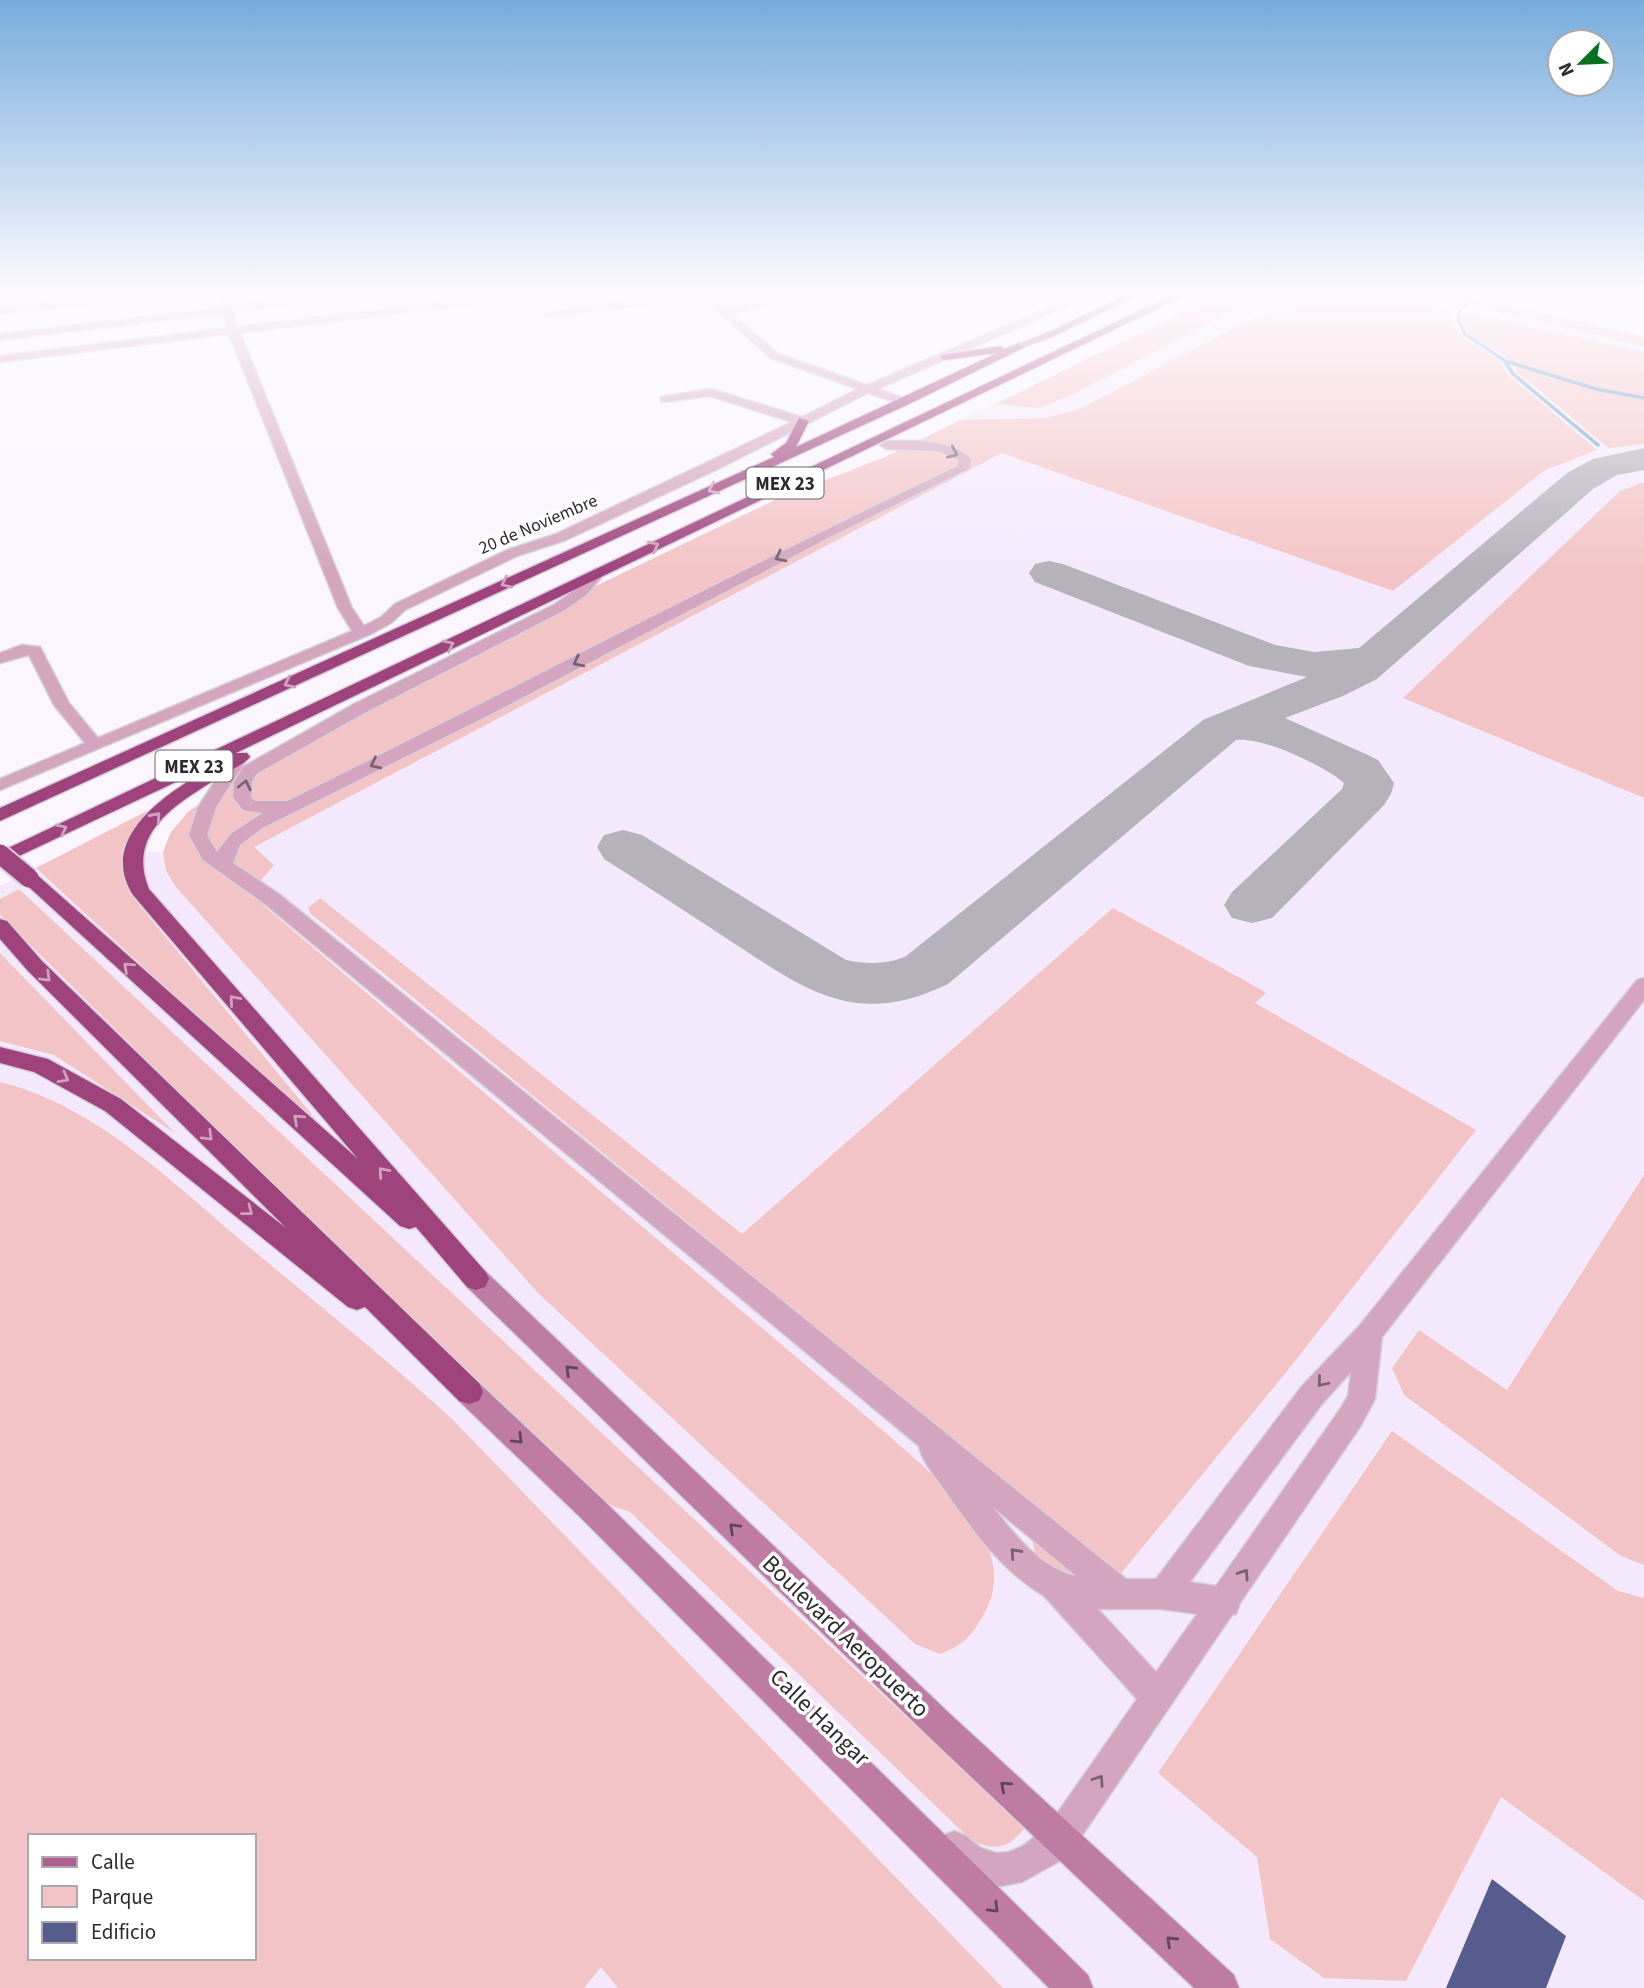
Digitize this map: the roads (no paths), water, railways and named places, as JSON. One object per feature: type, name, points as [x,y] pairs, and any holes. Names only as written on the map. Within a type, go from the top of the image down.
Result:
[{"type":"highway","name":"MEX 23","points":[[0,815],[936,387]]},
{"type":"highway","name":"MEX 23","points":[[0,856],[988,387]]},
{"type":"highway","points":[[764,493],[886,445],[1008,387]]},
{"type":"highway","points":[[753,470],[791,444],[803,421]]},
{"type":"highway","points":[[387,674],[237,759],[163,808],[143,831],[132,852],[133,873],[140,891],[476,1279]]},
{"type":"highway","points":[[0,856],[29,877],[476,1279]]},
{"type":"highway","points":[[0,926],[35,966],[469,1392]]},
{"type":"highway","points":[[0,1055],[40,1065],[113,1105],[297,1250],[469,1392]]},
{"type":"street","points":[[256,387],[345,608],[361,633]]},
{"type":"street","points":[[861,387],[905,402]]},
{"type":"street","name":"20 de Noviembre","points":[[0,785],[361,633],[386,620],[400,607],[512,553],[561,537],[872,387]]},
{"type":"street","points":[[665,399],[711,392],[803,421]]},
{"type":"street","points":[[223,866],[224,851],[236,838],[256,824],[801,546],[964,468],[965,459],[953,451],[931,446],[886,445]]},
{"type":"street","points":[[294,805],[267,808],[249,806],[242,797],[243,782],[249,771],[359,708],[560,607],[581,592],[598,573]]},
{"type":"street","points":[[0,658],[22,650],[34,650],[62,705],[95,745]]},
{"type":"street","points":[[237,759],[207,807],[198,835],[210,856],[272,899],[1120,1593]]},
{"type":"street","points":[[1163,1594],[1312,1395],[1369,1333],[1644,985]]},
{"type":"street","name":"Boulevard Aeropuerto","points":[[476,1279],[938,1724],[1221,1988]]},
{"type":"street","name":"Calle Hangar","points":[[590,1507],[632,1532],[974,1864],[991,1870],[1009,1871],[1041,1855],[1061,1837],[1224,1603],[1361,1399],[1369,1333]]},
{"type":"street","points":[[469,1392],[590,1507],[1075,1988]]},
{"type":"street","points":[[919,1428],[954,1480],[1003,1540],[1031,1571],[1055,1585],[1080,1592],[1163,1594],[1224,1603]]},
{"type":"street","points":[[1055,1585],[1157,1697]]},
{"type":"waterway","points":[[1528,387],[1598,445]]},
{"type":"waterway","points":[[1589,387],[1644,398]]}]
